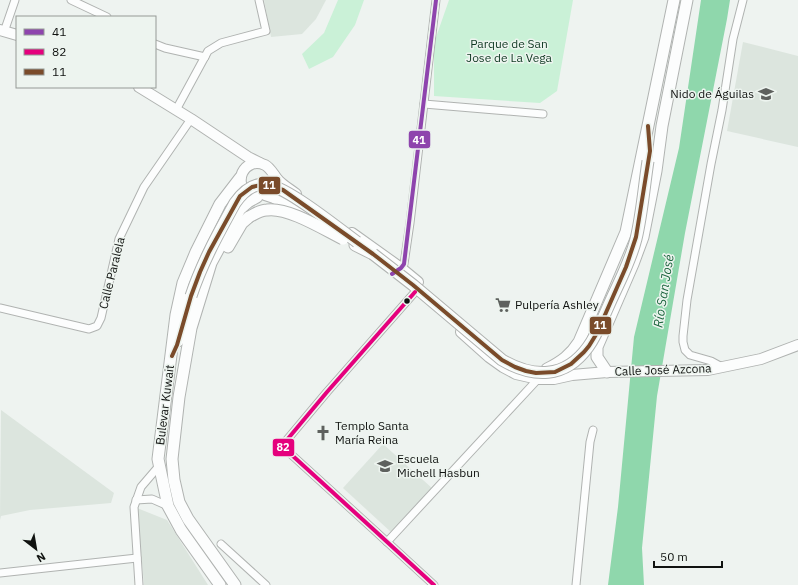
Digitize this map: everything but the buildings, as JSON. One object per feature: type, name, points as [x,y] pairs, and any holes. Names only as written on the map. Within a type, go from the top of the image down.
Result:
[{"type":"main road","points":[[549,372],[574,351],[579,342],[626,232],[674,0]]},
{"type":"main road","points":[[611,372],[597,357],[596,347],[633,264],[643,237],[656,171],[662,126],[688,0]]},
{"type":"main road","points":[[2,31],[16,35]]},
{"type":"main road","points":[[141,88],[269,168],[274,175],[272,189],[261,196],[246,193],[242,189],[240,162],[237,149]]},
{"type":"main road","points":[[172,356],[177,345],[191,296],[208,252],[240,196],[246,190],[265,184],[283,190],[373,254],[413,285],[502,360],[515,367],[536,373],[546,373],[559,370],[578,359],[589,346],[597,333],[626,267],[636,237],[649,156],[648,126]]},
{"type":"main road","points":[[649,156],[662,126]]},
{"type":"main road","points":[[240,176],[248,165],[260,163]]},
{"type":"main road","name":"Calle José Azcona","points":[[274,175],[308,203],[401,268],[496,349],[520,364],[549,372],[572,375],[611,372],[708,370],[761,359],[798,345]]},
{"type":"main road","name":"Bulevar Kuwait","points":[[220,585],[182,530],[168,506],[158,459],[176,315],[183,283],[196,252],[220,204],[240,176]]},
{"type":"main road","name":"Calle José Azcona","points":[[261,196],[274,198],[319,222],[415,292],[489,357],[503,367],[516,374],[538,379],[549,372]]},
{"type":"main road","name":"Bulevar Kuwait","points":[[235,585],[188,519],[179,502],[174,480],[172,459],[191,328],[211,262],[240,209],[248,202],[261,196]]},
{"type":"main road","points":[[203,289],[242,223],[249,217],[266,210],[280,210],[301,218],[373,254]]},
{"type":"street","points":[[2,31],[14,0]]},
{"type":"street","points":[[71,0],[105,16]]},
{"type":"street","points":[[176,110],[208,51],[221,43],[266,31],[258,0]]},
{"type":"street","points":[[392,274],[404,264],[436,0]]},
{"type":"street","points":[[722,367],[711,361],[690,355],[685,350],[683,336],[687,300],[722,110],[733,38],[743,0]]},
{"type":"street","points":[[156,44],[165,48],[205,57]]},
{"type":"street","points":[[424,104],[543,114]]},
{"type":"street","name":"Calle Paralela","points":[[0,308],[89,329],[97,326],[101,318],[119,239],[144,187],[191,119]]},
{"type":"street","points":[[415,292],[327,392],[283,447],[434,585]]},
{"type":"street","points":[[387,542],[538,379]]},
{"type":"street","points":[[576,585],[590,442],[593,430]]},
{"type":"street","points":[[139,585],[134,507],[141,487],[159,466]]},
{"type":"street","points":[[136,500],[152,499],[168,506]]},
{"type":"street","points":[[221,544],[266,585]]},
{"type":"street","points":[[0,573],[137,558]]},
{"type":"shaded area","points":[[264,0],[326,0],[316,19],[302,34],[271,37]]},
{"type":"shaded area","name":"Nido de Águilas","points":[[743,42],[798,56],[798,147],[727,131]]},
{"type":"shaded area","points":[[1,410],[114,493],[111,503],[30,510],[1,516],[0,520]]},
{"type":"shaded area","name":"Escuela Michell Hasbun","points":[[383,444],[433,489],[391,532],[343,488]]},
{"type":"shaded area","points":[[137,508],[167,520],[208,585],[144,585]]},
{"type":"green space","points":[[338,0],[364,0],[355,25],[333,57],[309,69],[302,54],[324,33]]},
{"type":"green space","name":"Parque de San Jose de La Vega","points":[[449,0],[573,0],[557,91],[540,103],[434,96],[434,43]]},
{"type":"water","name":"Río San José","points":[[701,0],[730,0],[685,233],[657,396],[642,548],[644,585],[608,585],[618,507],[634,337],[679,148]]},
{"type":"transit line","name":"41","points":[[392,274],[404,264],[436,0]]},
{"type":"transit line","name":"11","points":[[172,356],[177,345],[191,296],[209,252],[240,196],[252,187],[265,184],[283,190],[373,254],[413,285],[502,360],[526,371],[536,373],[555,372],[571,364],[589,346],[597,333],[626,267],[636,237],[650,151],[648,126]]},
{"type":"transit line","name":"82","points":[[415,292],[327,392],[286,441],[283,447],[434,585]]},
{"type":"place","name":"Nido de Águilas","points":[[766,94]]},
{"type":"place","name":"Pulpería Ashley","points":[[503,305]]},
{"type":"place","name":"Templo Santa María Reina","points":[[323,433]]},
{"type":"place","name":"Escuela Michell Hasbun","points":[[385,466]]}]
